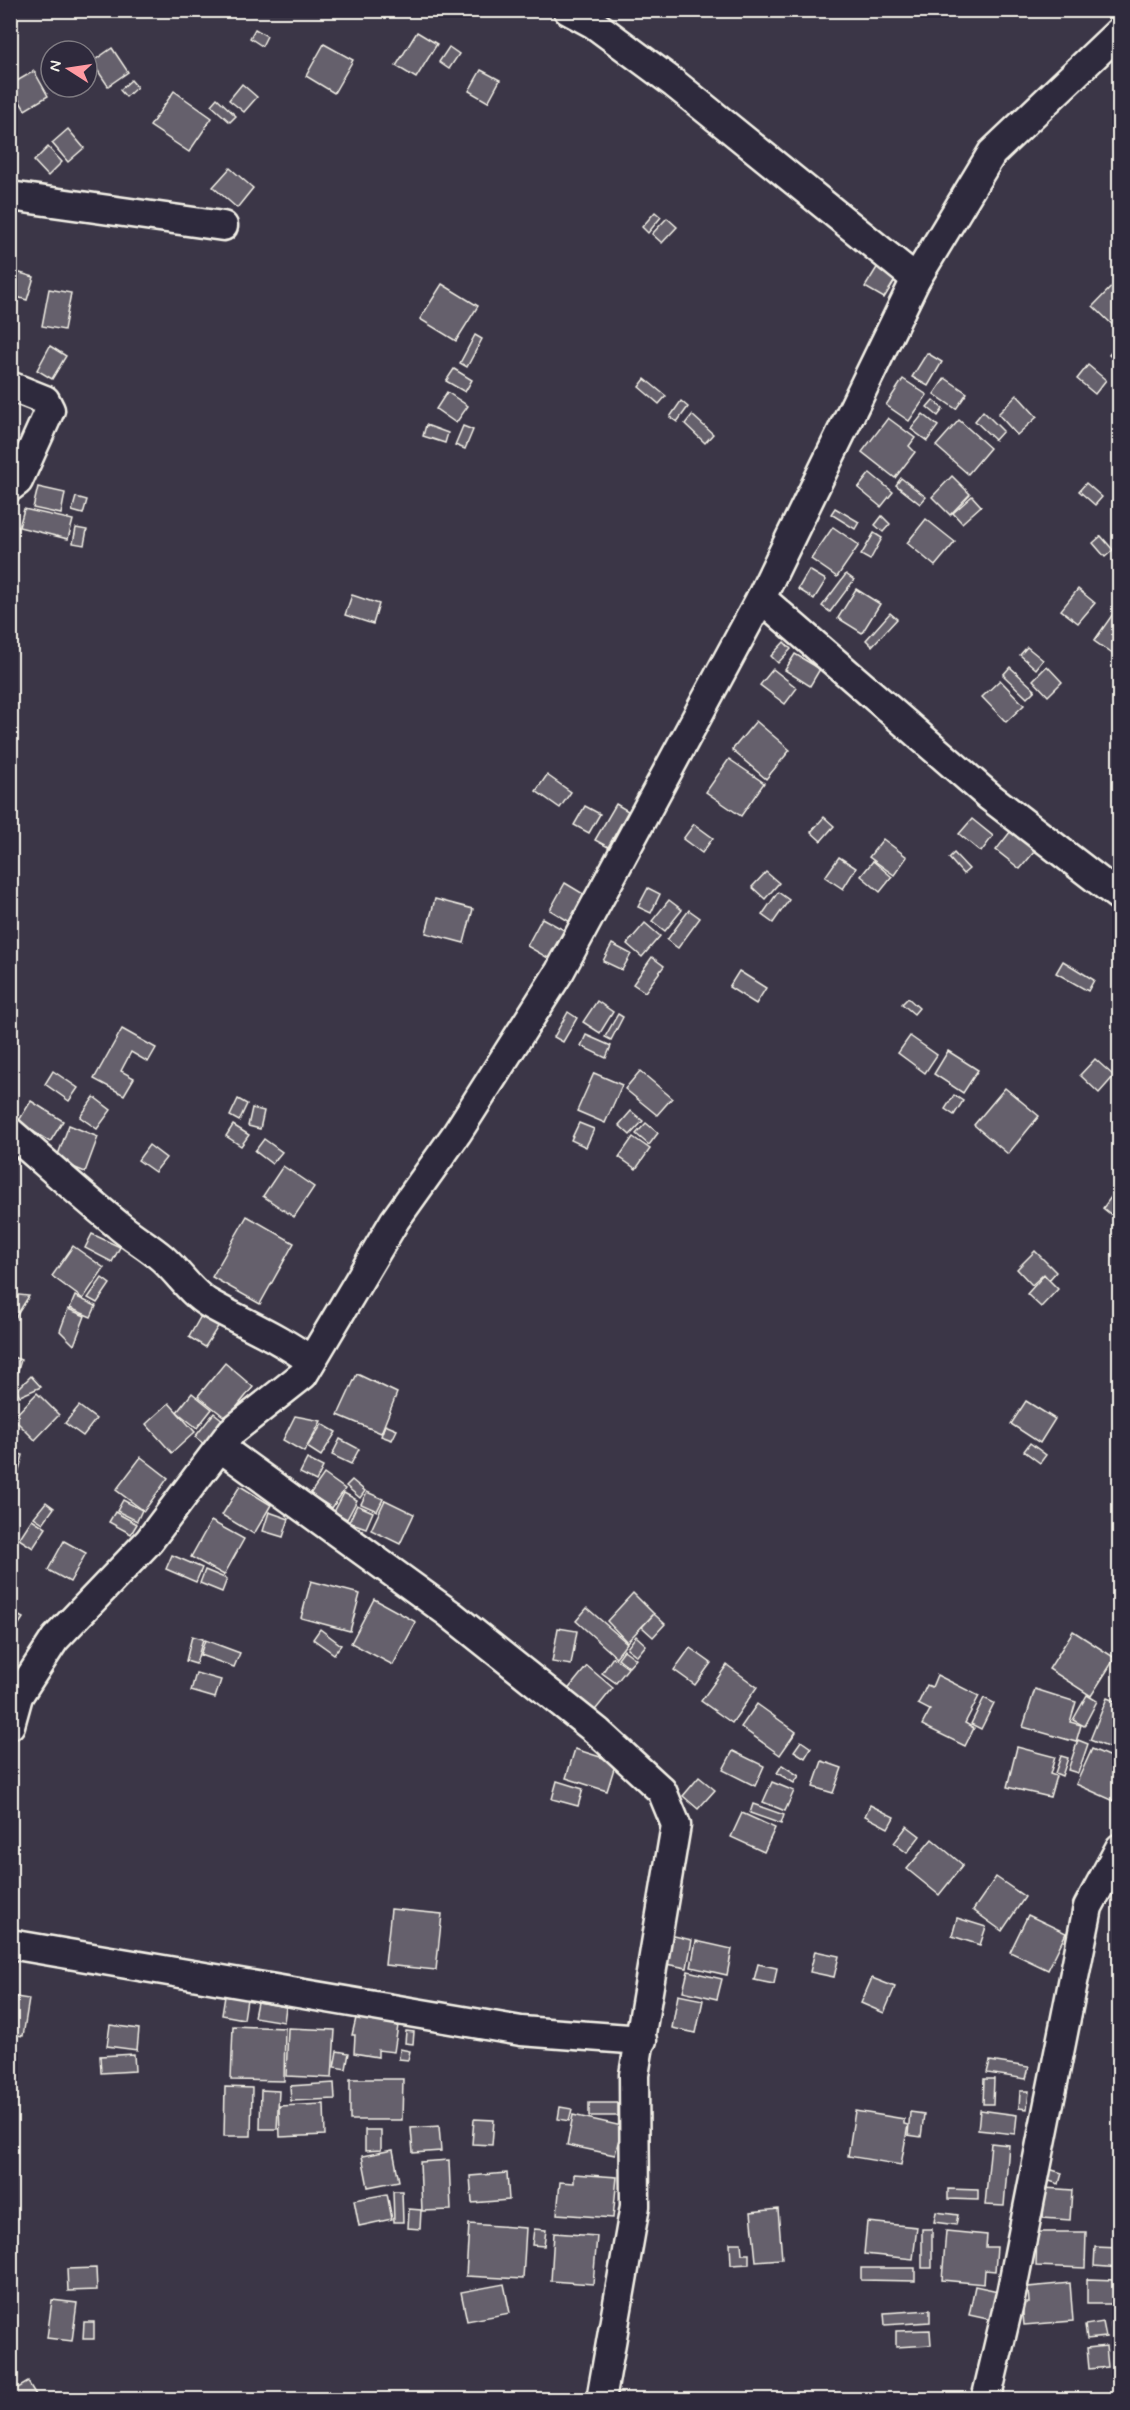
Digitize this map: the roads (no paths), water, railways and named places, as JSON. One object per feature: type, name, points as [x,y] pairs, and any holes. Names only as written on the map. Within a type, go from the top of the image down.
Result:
[{"type":"street","points":[[568,10],[594,24],[675,84],[916,279]]},
{"type":"street","points":[[10,1725],[18,1696],[55,1639],[149,1542],[232,1431],[303,1375],[395,1221],[457,1133],[560,971],[761,597],[916,279],[992,153],[1119,31]]},
{"type":"street","points":[[10,196],[223,226]]},
{"type":"street","points":[[10,386],[45,400],[50,410],[18,481],[10,487]]},
{"type":"street","points":[[761,597],[990,797],[1119,897]]},
{"type":"street","points":[[10,1131],[120,1227],[162,1258],[208,1303],[228,1315],[249,1323],[259,1332],[285,1342],[311,1361]]},
{"type":"street","points":[[221,1448],[450,1614],[598,1732],[662,1791],[676,1825],[642,2040],[634,2074],[635,2206],[601,2400]]},
{"type":"street","points":[[986,2400],[1011,2294],[1088,1907],[1119,1848]]},
{"type":"street","points":[[10,1944],[521,2031],[642,2040]]}]
